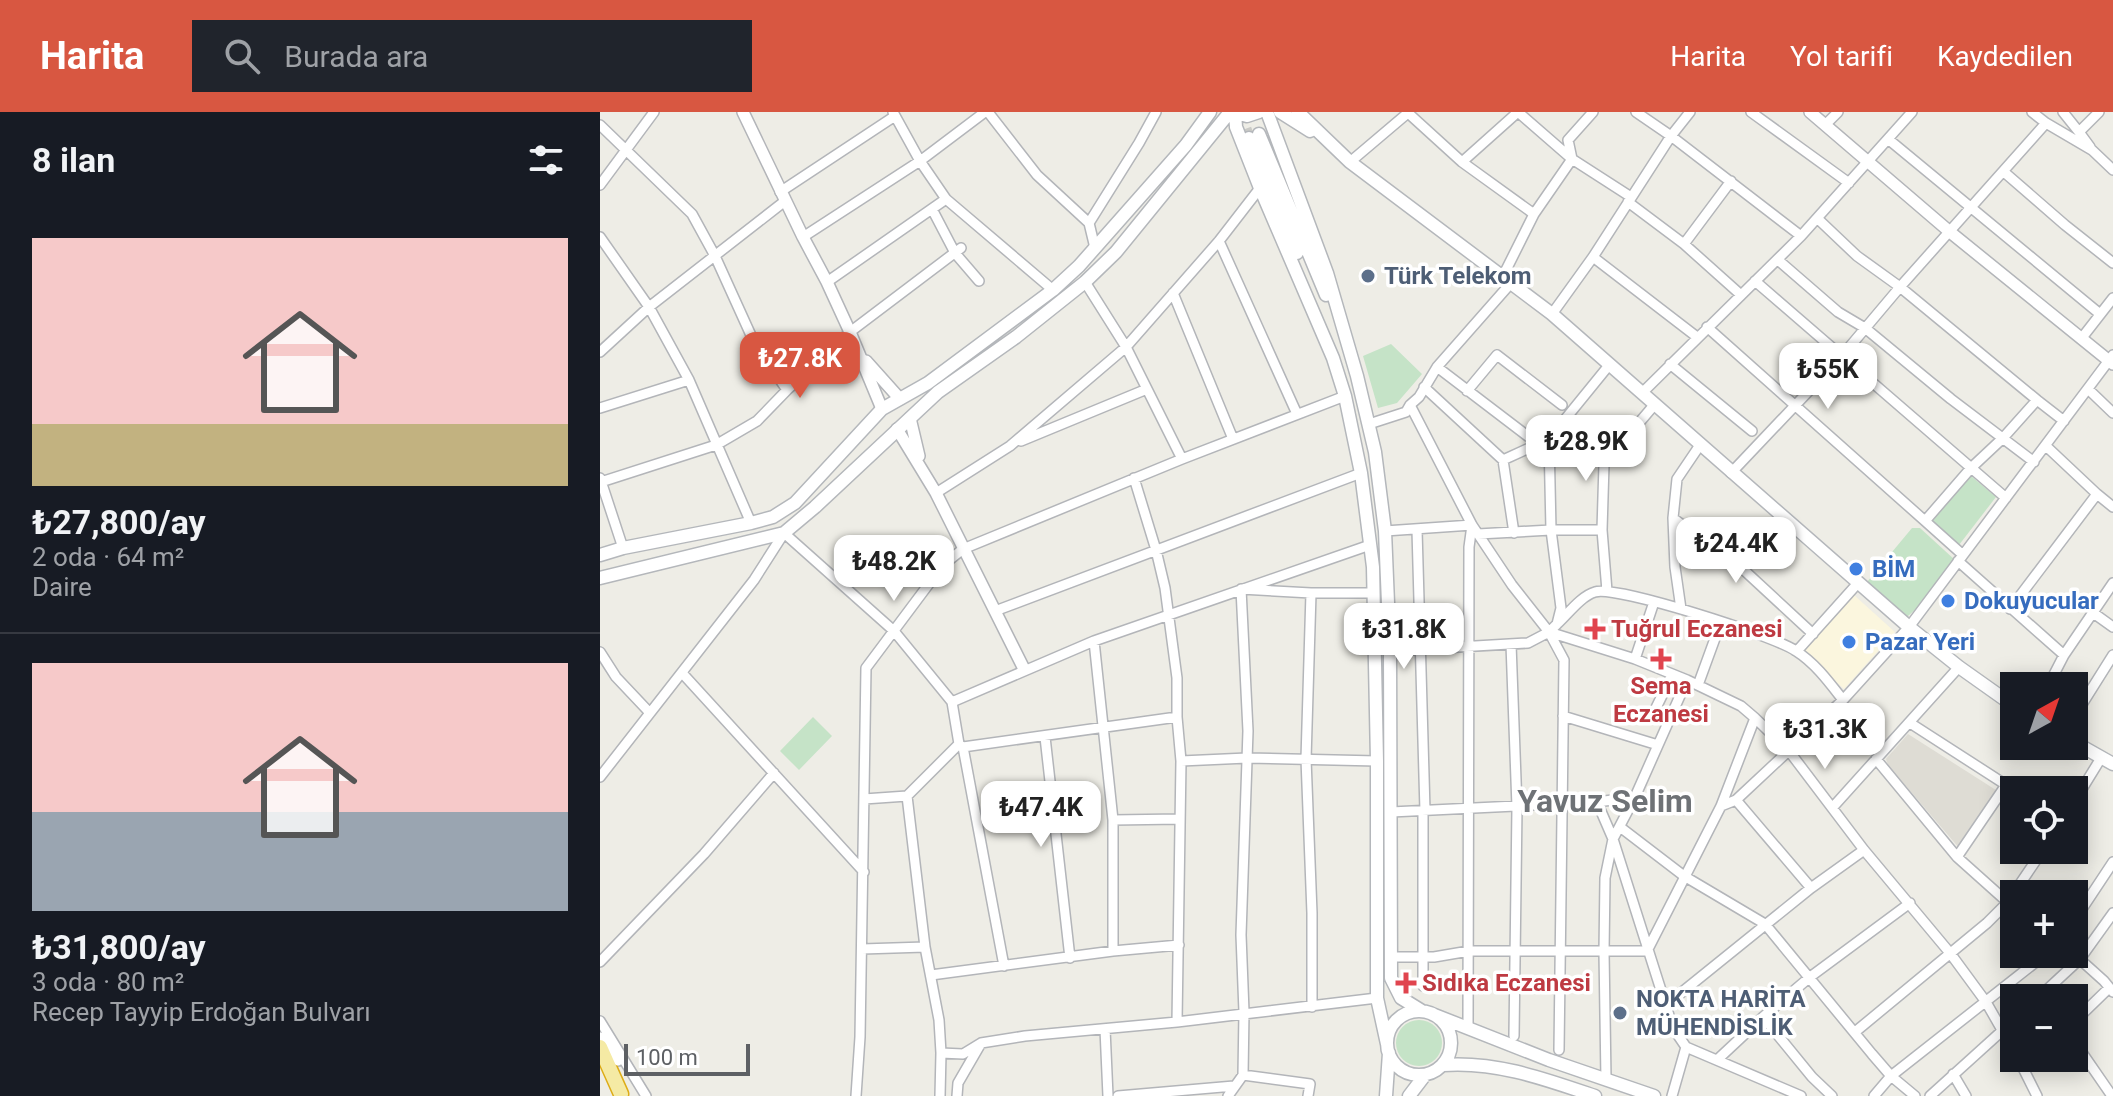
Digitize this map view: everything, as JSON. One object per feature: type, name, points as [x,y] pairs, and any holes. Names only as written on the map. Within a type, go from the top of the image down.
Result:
[{"type":"highway","points":[[600,1047],[622,1095]]},
{"type":"highway","points":[[600,1065],[622,1095]]},
{"type":"main road","points":[[600,555],[751,523],[773,517],[795,503],[882,409],[928,383],[1053,290],[1095,248],[1186,145],[1210,112]]},
{"type":"main road","points":[[1233,112],[1247,116],[1259,112]]},
{"type":"main road","points":[[1233,112],[1260,188],[1333,358]]},
{"type":"main road","points":[[600,578],[784,533],[938,392],[1016,337],[1085,282],[1116,252],[1233,112]]},
{"type":"main road","points":[[1267,112],[1327,273],[1357,376],[1369,424],[1385,531],[1390,651],[1391,978],[1401,998],[1440,1019],[1450,1036],[1451,1046],[1443,1065],[1425,1075],[1407,1073],[1393,1061],[1377,998],[1374,593],[1361,473],[1345,396],[1333,358],[1254,136],[1337,321],[1357,376]]},
{"type":"main road","points":[[1280,112],[1330,144]]},
{"type":"main road","points":[[1298,112],[1350,162],[1552,314],[1909,627],[2000,696]]},
{"type":"main road","points":[[900,399],[910,418]]},
{"type":"main road","points":[[882,409],[897,429]]},
{"type":"main road","points":[[2088,750],[2107,761]]},
{"type":"main road","points":[[1386,1096],[1389,1033],[1393,1024],[1411,1012],[1427,1012],[1549,1060],[1654,1096]]},
{"type":"main road","points":[[1443,1065],[1467,1063],[1514,1070],[1595,1096]]},
{"type":"main road","points":[[1409,1096],[1425,1075]]},
{"type":"street","points":[[600,185],[654,112]]},
{"type":"street","points":[[743,112],[827,282],[882,409]]},
{"type":"street","points":[[803,237],[920,161],[986,112],[1037,175],[1089,223],[1095,248]]},
{"type":"street","points":[[1089,223],[1156,112]]},
{"type":"street","points":[[1350,162],[1408,112],[1462,162],[1534,214]]},
{"type":"street","points":[[1462,162],[1518,112],[1572,159],[1629,199],[1684,244],[1741,295]]},
{"type":"street","points":[[1369,424],[1406,412],[1437,367],[1507,280],[1534,214],[1572,159],[1568,140],[1593,112]]},
{"type":"street","points":[[1636,112],[1801,236]]},
{"type":"street","points":[[1552,314],[1690,112]]},
{"type":"street","points":[[1751,112],[1849,183]]},
{"type":"street","points":[[1721,806],[1736,800],[1843,700],[1909,627],[2112,360],[2081,339],[1950,232],[1810,112]]},
{"type":"street","points":[[1825,125],[1838,112]]},
{"type":"street","points":[[1642,393],[1818,219],[1912,112]]},
{"type":"street","points":[[2032,112],[2092,150]]},
{"type":"street","points":[[2063,112],[2092,150],[2113,170]]},
{"type":"street","points":[[2079,132],[2099,112]]},
{"type":"street","points":[[600,352],[649,307],[715,256],[783,196],[894,114],[946,199],[1053,290]]},
{"type":"street","points":[[1731,473],[1841,357],[2046,123]]},
{"type":"street","points":[[600,125],[692,214],[754,342],[787,390]]},
{"type":"street","points":[[1888,139],[2100,314]]},
{"type":"street","points":[[2004,172],[2113,263]]},
{"type":"street","points":[[1684,244],[1731,181]]},
{"type":"street","points":[[936,493],[1010,446],[1126,347],[1219,241],[1260,188]]},
{"type":"street","points":[[827,282],[946,199]]},
{"type":"street","points":[[932,209],[979,281]]},
{"type":"street","points":[[1818,219],[1857,256],[1900,287],[2064,421]]},
{"type":"street","points":[[600,237],[649,307],[689,380],[751,523]]},
{"type":"street","points":[[1219,241],[1297,414]]},
{"type":"street","points":[[623,548],[601,480],[716,445],[757,421],[850,332],[958,251]]},
{"type":"street","points":[[1593,257],[1697,337]]},
{"type":"street","points":[[1778,260],[1838,312],[1865,328],[2034,462]]},
{"type":"street","points":[[1755,281],[2006,498]]},
{"type":"street","points":[[1085,282],[1126,347],[1182,459]]},
{"type":"street","points":[[1173,293],[1233,439]]},
{"type":"street","points":[[2081,339],[2113,298]]},
{"type":"street","points":[[1707,327],[1925,521],[2010,609],[2064,655]]},
{"type":"street","points":[[858,351],[900,399]]},
{"type":"street","points":[[1467,391],[1497,355],[1562,405]]},
{"type":"street","points":[[1503,460],[1553,435],[1610,364]]},
{"type":"street","points":[[1670,364],[1752,431]]},
{"type":"street","points":[[1437,367],[1538,444]]},
{"type":"street","points":[[600,408],[689,380]]},
{"type":"street","points":[[1424,387],[1503,460],[1514,533]]},
{"type":"street","points":[[1010,446],[1147,389]]},
{"type":"street","points":[[2088,389],[2113,413]]},
{"type":"street","points":[[856,1096],[864,872],[866,668],[943,565],[963,549],[1345,396]]},
{"type":"street","points":[[1925,521],[2037,400]]},
{"type":"street","points":[[1607,591],[1602,530],[1604,464],[1655,404]]},
{"type":"street","points":[[1410,405],[1475,530],[1549,632],[1564,660],[1559,1050]]},
{"type":"street","points":[[910,418],[925,476]]},
{"type":"street","points":[[897,429],[936,493],[1024,669]]},
{"type":"street","points":[[1553,435],[1604,464]]},
{"type":"street","points":[[1553,435],[1551,530],[1561,608],[1557,624]]},
{"type":"street","points":[[1681,609],[1673,518],[1677,479],[1700,445]]},
{"type":"street","points":[[2046,446],[2113,507]]},
{"type":"street","points":[[995,611],[1361,473]]},
{"type":"street","points":[[1134,478],[1156,550],[1169,614],[1177,678],[1181,761],[1177,1022]]},
{"type":"street","points":[[2010,609],[2097,494]]},
{"type":"street","points":[[1673,518],[1746,572],[1813,634]]},
{"type":"street","points":[[1417,530],[1424,811],[1423,986]]},
{"type":"street","points":[[1468,1028],[1469,547],[1475,530]]},
{"type":"street","points":[[1385,531],[1514,533],[1602,530]]},
{"type":"street","points":[[600,777],[754,580],[784,533],[894,631],[952,702],[1004,966]]},
{"type":"street","points":[[952,702],[1094,641],[1370,545]]},
{"type":"street","points":[[1797,651],[1858,583]]},
{"type":"street","points":[[2055,672],[2113,583]]},
{"type":"street","points":[[1241,589],[1374,593]]},
{"type":"street","points":[[1228,1096],[1243,1075],[1241,935],[1248,731],[1241,589]]},
{"type":"street","points":[[1390,651],[1528,643],[1549,632],[1585,598],[1596,591],[1607,591],[1681,609],[1782,643],[1797,651],[1821,672],[1843,700]]},
{"type":"street","points":[[1311,593],[1306,759],[1312,1007]]},
{"type":"street","points":[[1635,659],[1654,602]]},
{"type":"street","points":[[2092,612],[2113,627]]},
{"type":"street","points":[[1698,685],[1721,622]]},
{"type":"street","points":[[1549,632],[1635,659],[1687,680],[1741,706],[1755,718],[1789,751],[1864,850],[1950,953],[1986,1002],[2000,1029]]},
{"type":"street","points":[[1094,641],[1113,820],[1113,951]]},
{"type":"street","points":[[1511,644],[1517,807],[1514,1036]]},
{"type":"street","points":[[600,652],[616,677],[650,713]]},
{"type":"street","points":[[2088,695],[2113,655]]},
{"type":"street","points":[[1833,807],[1959,667]]},
{"type":"street","points":[[683,674],[864,872]]},
{"type":"street","points":[[1653,714],[1672,675]]},
{"type":"street","points":[[1606,1079],[1605,878],[1613,839],[1687,680]]},
{"type":"street","points":[[1563,716],[1658,745]]},
{"type":"street","points":[[864,799],[907,796],[961,745],[1045,737],[1177,717]]},
{"type":"street","points":[[1647,951],[1721,806],[1755,718]]},
{"type":"street","points":[[1910,723],[2000,782]]},
{"type":"street","points":[[1045,737],[1070,958]]},
{"type":"street","points":[[1181,761],[1247,758],[1377,761]]},
{"type":"street","points":[[600,759],[610,765]]},
{"type":"street","points":[[1876,759],[1957,857],[2000,896]]},
{"type":"street","points":[[2088,785],[2107,761]]},
{"type":"street","points":[[600,962],[704,854],[774,773]]},
{"type":"street","points":[[907,796],[925,947],[939,1020],[940,1096]]},
{"type":"street","points":[[1391,812],[1517,807],[1635,797]]},
{"type":"street","points":[[1736,800],[1811,888]]},
{"type":"street","points":[[1957,857],[2000,801]]},
{"type":"street","points":[[1597,802],[1613,839],[1673,1028],[1686,1047],[1801,1096]]},
{"type":"street","points":[[1113,820],[1180,819]]},
{"type":"street","points":[[1620,827],[1684,876],[1765,924],[1891,1076],[1915,1096]]},
{"type":"street","points":[[1666,1005],[1765,924],[1864,850]]},
{"type":"street","points":[[2088,900],[2113,862]]},
{"type":"street","points":[[1717,1060],[1810,977],[1910,903]]},
{"type":"street","points":[[1855,1032],[2000,913]]},
{"type":"street","points":[[2088,944],[2113,913]]},
{"type":"street","points":[[931,975],[1179,945]]},
{"type":"street","points":[[862,949],[925,947]]},
{"type":"street","points":[[1391,957],[1434,957],[1469,951],[1647,951]]},
{"type":"street","points":[[2088,967],[2111,990],[2088,1010]]},
{"type":"street","points":[[1874,1096],[1891,1076],[2028,968]]},
{"type":"street","points":[[2051,984],[2067,968]]},
{"type":"street","points":[[941,1053],[963,1054],[981,1043],[1025,1036],[1377,998]]},
{"type":"street","points":[[1763,1017],[1812,1077],[1832,1096]]},
{"type":"street","points":[[600,1021],[645,1096]]},
{"type":"street","points":[[1105,1029],[1108,1096]]},
{"type":"street","points":[[1930,1096],[2000,1032]]},
{"type":"street","points":[[600,1037],[645,1096]]},
{"type":"street","points":[[957,1096],[958,1083],[981,1043]]},
{"type":"street","points":[[1672,1096],[1686,1047]]},
{"type":"street","points":[[2088,1061],[2112,1096]]},
{"type":"street","points":[[2028,1072],[2037,1096]]},
{"type":"street","points":[[1953,1074],[1966,1096]]},
{"type":"street","points":[[1243,1075],[1310,1084],[1308,1096]]},
{"type":"street","points":[[1118,1096],[1234,1086]]},
{"type":"shaded area","name":"Pazar Yeri","points":[[1854,595],[1895,632],[1844,689],[1803,652]]},
{"type":"shaded area","points":[[1908,734],[1999,792],[1960,849],[1888,765],[1886,759]]},
{"type":"green space","points":[[1391,344],[1422,374],[1397,403],[1378,408],[1363,356]]},
{"type":"green space","points":[[1971,476],[1996,497],[1959,545],[1931,521]]},
{"type":"green space","points":[[1912,528],[1920,528],[1955,560],[1907,617],[1901,616],[1867,582]]},
{"type":"green space","points":[[813,717],[832,736],[799,770],[780,751]]},
{"type":"green space","points":[[1419,1020],[1435,1027],[1442,1043],[1435,1059],[1419,1066],[1403,1059],[1396,1043],[1403,1027]]},
{"type":"tunnel","points":[[1239,112],[1249,138]]},
{"type":"place","name":"Türk Telekom","points":[[1368,276]]},
{"type":"place","name":"BİM","points":[[1856,569]]},
{"type":"place","name":"Dokuyucular","points":[[1948,601]]},
{"type":"place","name":"Tuğrul Eczanesi","points":[[1595,629]]},
{"type":"place","name":"Pazar Yeri","points":[[1849,642]]},
{"type":"place","name":"Sema Eczanesi","points":[[1661,659]]},
{"type":"place","name":"Sıdıka Eczanesi","points":[[1406,983]]},
{"type":"place","name":"NOKTA HARİTA MÜHENDİSLİK","points":[[1620,1013]]},
{"type":"district","name":"Yavuz Selim","points":[[1605,801]]}]
